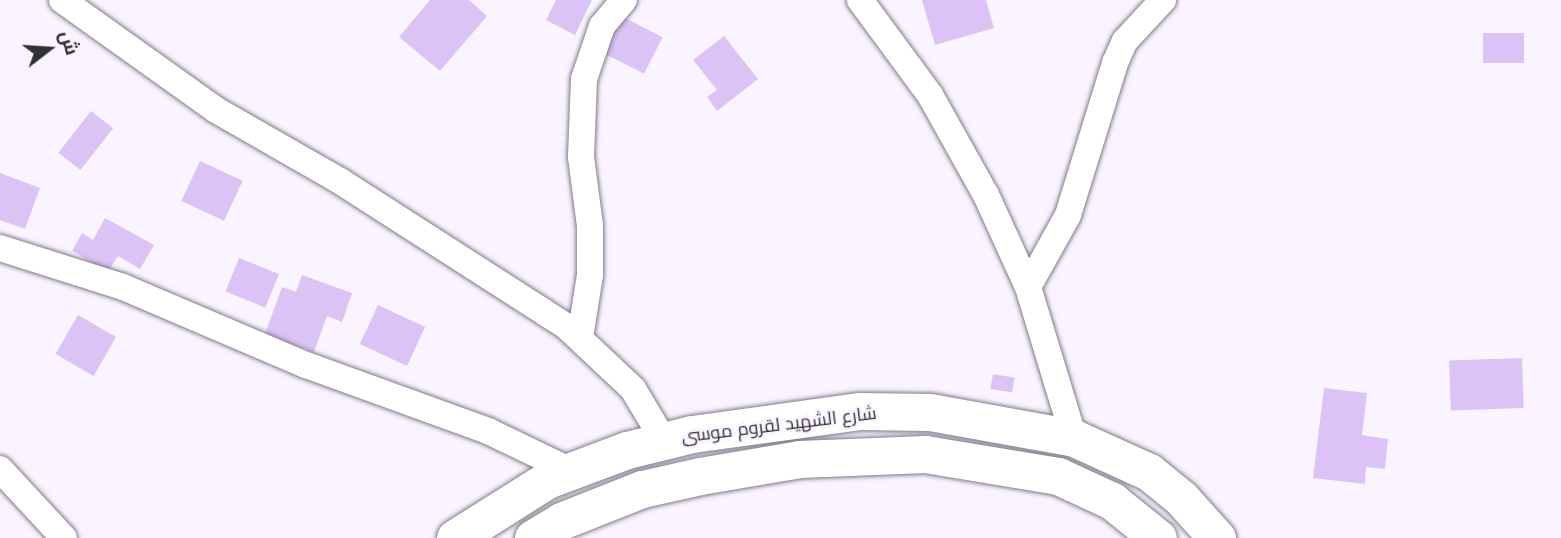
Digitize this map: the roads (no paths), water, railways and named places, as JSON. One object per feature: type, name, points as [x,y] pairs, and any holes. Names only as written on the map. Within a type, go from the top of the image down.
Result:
[{"type":"street","points":[[62,0],[216,110],[340,180],[579,338],[633,388],[664,441]]},
{"type":"street","points":[[579,338],[590,275],[590,226],[581,157],[584,79],[602,26],[624,0]]},
{"type":"street","points":[[859,0],[930,95],[986,195],[1028,287],[1074,438]]},
{"type":"street","points":[[1028,287],[1068,215],[1115,63],[1125,41],[1163,0]]},
{"type":"street","points":[[0,248],[123,288],[306,365],[488,432],[571,471]]},
{"type":"street","name":"شارع الشهيد لقروم موسى","points":[[455,538],[547,480],[664,441],[860,411],[930,412],[1074,438],[1149,472],[1181,498],[1217,538]]},
{"type":"street","name":"شارع الشهيد لقروم موسى","points":[[533,538],[561,521],[642,489],[700,476],[799,458],[925,454],[1058,476],[1112,501],[1158,538]]},
{"type":"street","points":[[0,469],[64,538]]}]
